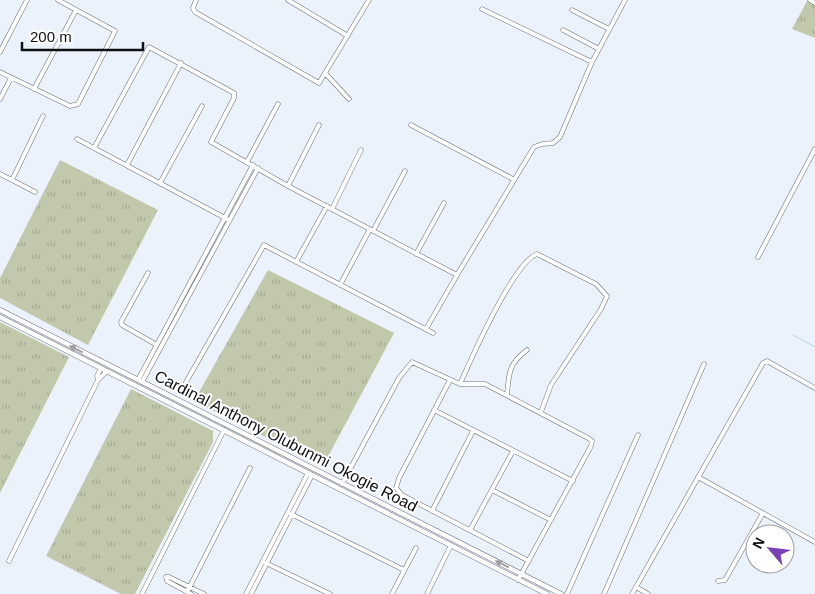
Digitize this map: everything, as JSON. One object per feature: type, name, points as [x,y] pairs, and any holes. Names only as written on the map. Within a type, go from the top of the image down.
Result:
[{"type":"street","points":[[0,52],[27,0]]},
{"type":"street","points":[[0,72],[70,106],[78,104],[115,31],[112,27],[58,0]]},
{"type":"street","points":[[196,0],[193,8],[195,12],[319,83],[369,0]]},
{"type":"street","points":[[288,0],[348,36]]},
{"type":"street","points":[[426,329],[513,179],[534,147],[553,143],[560,137],[592,62],[625,0]]},
{"type":"street","points":[[810,0],[815,3]]},
{"type":"street","points":[[482,9],[592,62]]},
{"type":"street","points":[[34,88],[76,10]]},
{"type":"street","points":[[572,10],[609,29]]},
{"type":"street","points":[[563,30],[599,49]]},
{"type":"street","points":[[94,148],[149,47],[234,93],[234,98],[211,142],[288,186],[457,276]]},
{"type":"street","points":[[127,165],[181,63]]},
{"type":"street","points":[[326,74],[349,99]]},
{"type":"street","points":[[0,99],[11,78]]},
{"type":"street","points":[[247,162],[278,104]]},
{"type":"street","points":[[160,183],[202,106]]},
{"type":"street","points":[[12,180],[43,116]]},
{"type":"street","points":[[288,186],[319,125]]},
{"type":"street","points":[[411,126],[513,179]]},
{"type":"street","points":[[77,139],[227,219]]},
{"type":"street","points":[[758,257],[815,149]]},
{"type":"street","points":[[332,209],[362,150]]},
{"type":"street","points":[[140,381],[227,219],[253,165]]},
{"type":"street","points":[[227,219],[258,168]]},
{"type":"street","points":[[340,285],[405,171]]},
{"type":"street","points":[[0,174],[35,192]]},
{"type":"street","points":[[416,254],[444,203]]},
{"type":"street","points":[[296,262],[327,206]]},
{"type":"street","points":[[181,391],[264,245],[433,333]]},
{"type":"street","points":[[460,384],[505,294],[525,261],[537,254],[596,284],[607,296],[601,309],[551,385],[541,412]]},
{"type":"street","points":[[148,273],[122,325],[159,346]]},
{"type":"street","name":"Cardinal Anthony Olubunmi Okogie Road","points":[[0,310],[140,381],[283,457],[310,474],[547,594]]},
{"type":"street","name":"Cardinal Anthony Olubunmi Okogie Road","points":[[0,317],[224,430],[342,484],[561,594]]},
{"type":"street","points":[[508,395],[509,372],[516,358],[527,350]]},
{"type":"street","points":[[632,594],[763,363],[767,361],[815,388]]},
{"type":"street","points":[[342,484],[409,364],[418,364],[460,384],[486,384],[541,412],[592,441],[592,446],[518,580]]},
{"type":"street","points":[[604,594],[704,364]]},
{"type":"street","points":[[9,561],[98,380],[101,368]]},
{"type":"street","points":[[98,380],[107,371]]},
{"type":"street","points":[[450,380],[399,478],[396,488],[402,495],[529,561]]},
{"type":"street","points":[[434,410],[573,481]]},
{"type":"street","points":[[142,594],[224,430]]},
{"type":"street","points":[[432,511],[474,431]]},
{"type":"street","points":[[567,594],[638,434]]},
{"type":"street","points":[[470,530],[513,450]]},
{"type":"street","points":[[204,594],[189,587],[169,577],[166,578],[167,581],[189,593],[189,587],[250,468]]},
{"type":"street","points":[[246,594],[310,474]]},
{"type":"street","points":[[698,477],[815,542]]},
{"type":"street","points":[[492,490],[551,520]]},
{"type":"street","points":[[251,594],[289,512]]},
{"type":"street","points":[[289,512],[404,570]]},
{"type":"street","points":[[718,581],[725,580],[763,513]]},
{"type":"street","points":[[427,594],[451,546]]},
{"type":"street","points":[[392,594],[416,548]]},
{"type":"street","points":[[262,561],[330,594]]},
{"type":"street","points":[[636,587],[648,594]]},
{"type":"green space","points":[[807,1],[815,5],[815,38],[792,29]]},
{"type":"green space","points":[[60,160],[158,210],[88,345],[0,298],[0,278]]},
{"type":"green space","points":[[268,270],[394,333],[323,466],[194,401]]},
{"type":"green space","points":[[0,322],[69,357],[0,493]]},
{"type":"green space","points":[[131,389],[213,431],[213,442],[135,594],[121,594],[46,556]]},
{"type":"waterway","points":[[793,335],[815,347]]}]
